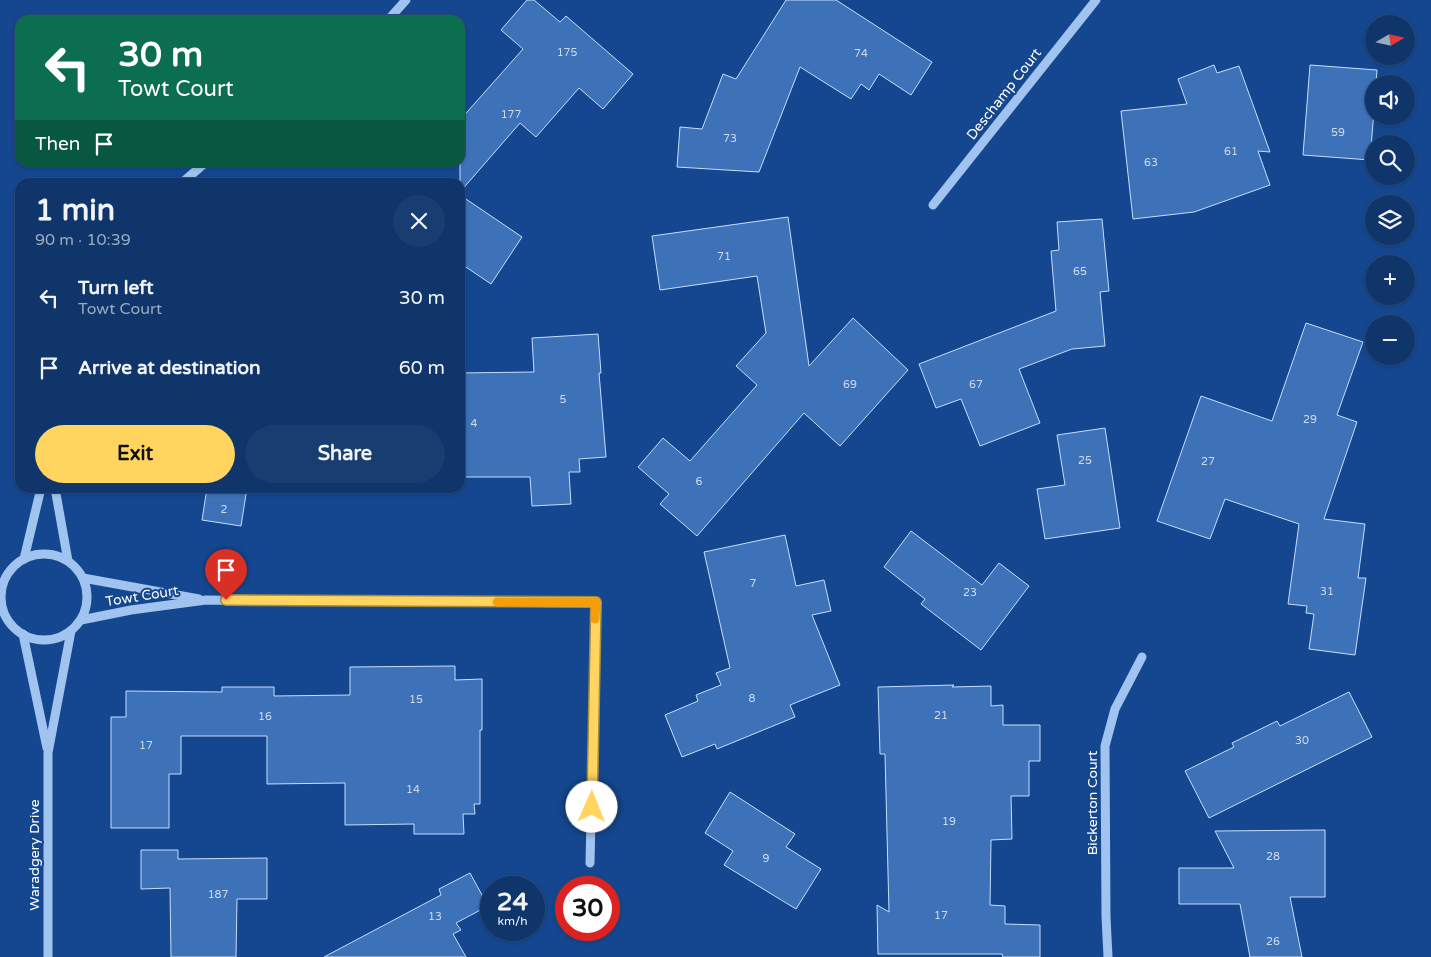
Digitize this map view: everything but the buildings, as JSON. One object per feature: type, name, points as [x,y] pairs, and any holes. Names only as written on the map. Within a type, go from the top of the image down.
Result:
[{"type":"street","points":[[392,15],[406,0]]},
{"type":"street","name":"Deschamp Court","points":[[933,205],[1096,0]]},
{"type":"street","points":[[188,178],[200,167]]},
{"type":"street","points":[[24,559],[40,493]]},
{"type":"street","points":[[56,493],[68,561]]},
{"type":"street","points":[[46,554],[57,556],[68,561],[83,578],[87,591],[87,604],[81,620],[71,631],[60,637],[47,640],[34,638],[23,634],[4,619],[1,596],[5,573],[24,559],[34,555],[46,554]]},
{"type":"street","name":"Towt Court","points":[[83,578],[206,600]]},
{"type":"street","name":"Towt Court","points":[[81,620],[131,610],[206,600],[596,602],[590,863]]},
{"type":"street","name":"Waradgery Drive","points":[[48,957],[48,754],[71,631]]},
{"type":"street","name":"Waradgery Drive","points":[[23,634],[48,754]]},
{"type":"street","name":"Bickerton Court","points":[[1108,957],[1105,746],[1115,709],[1142,657]]},
{"type":"slow traffic","points":[[497,602],[596,602],[595,619]]},
{"type":"route","points":[[226,600],[596,602],[592,807]]}]
